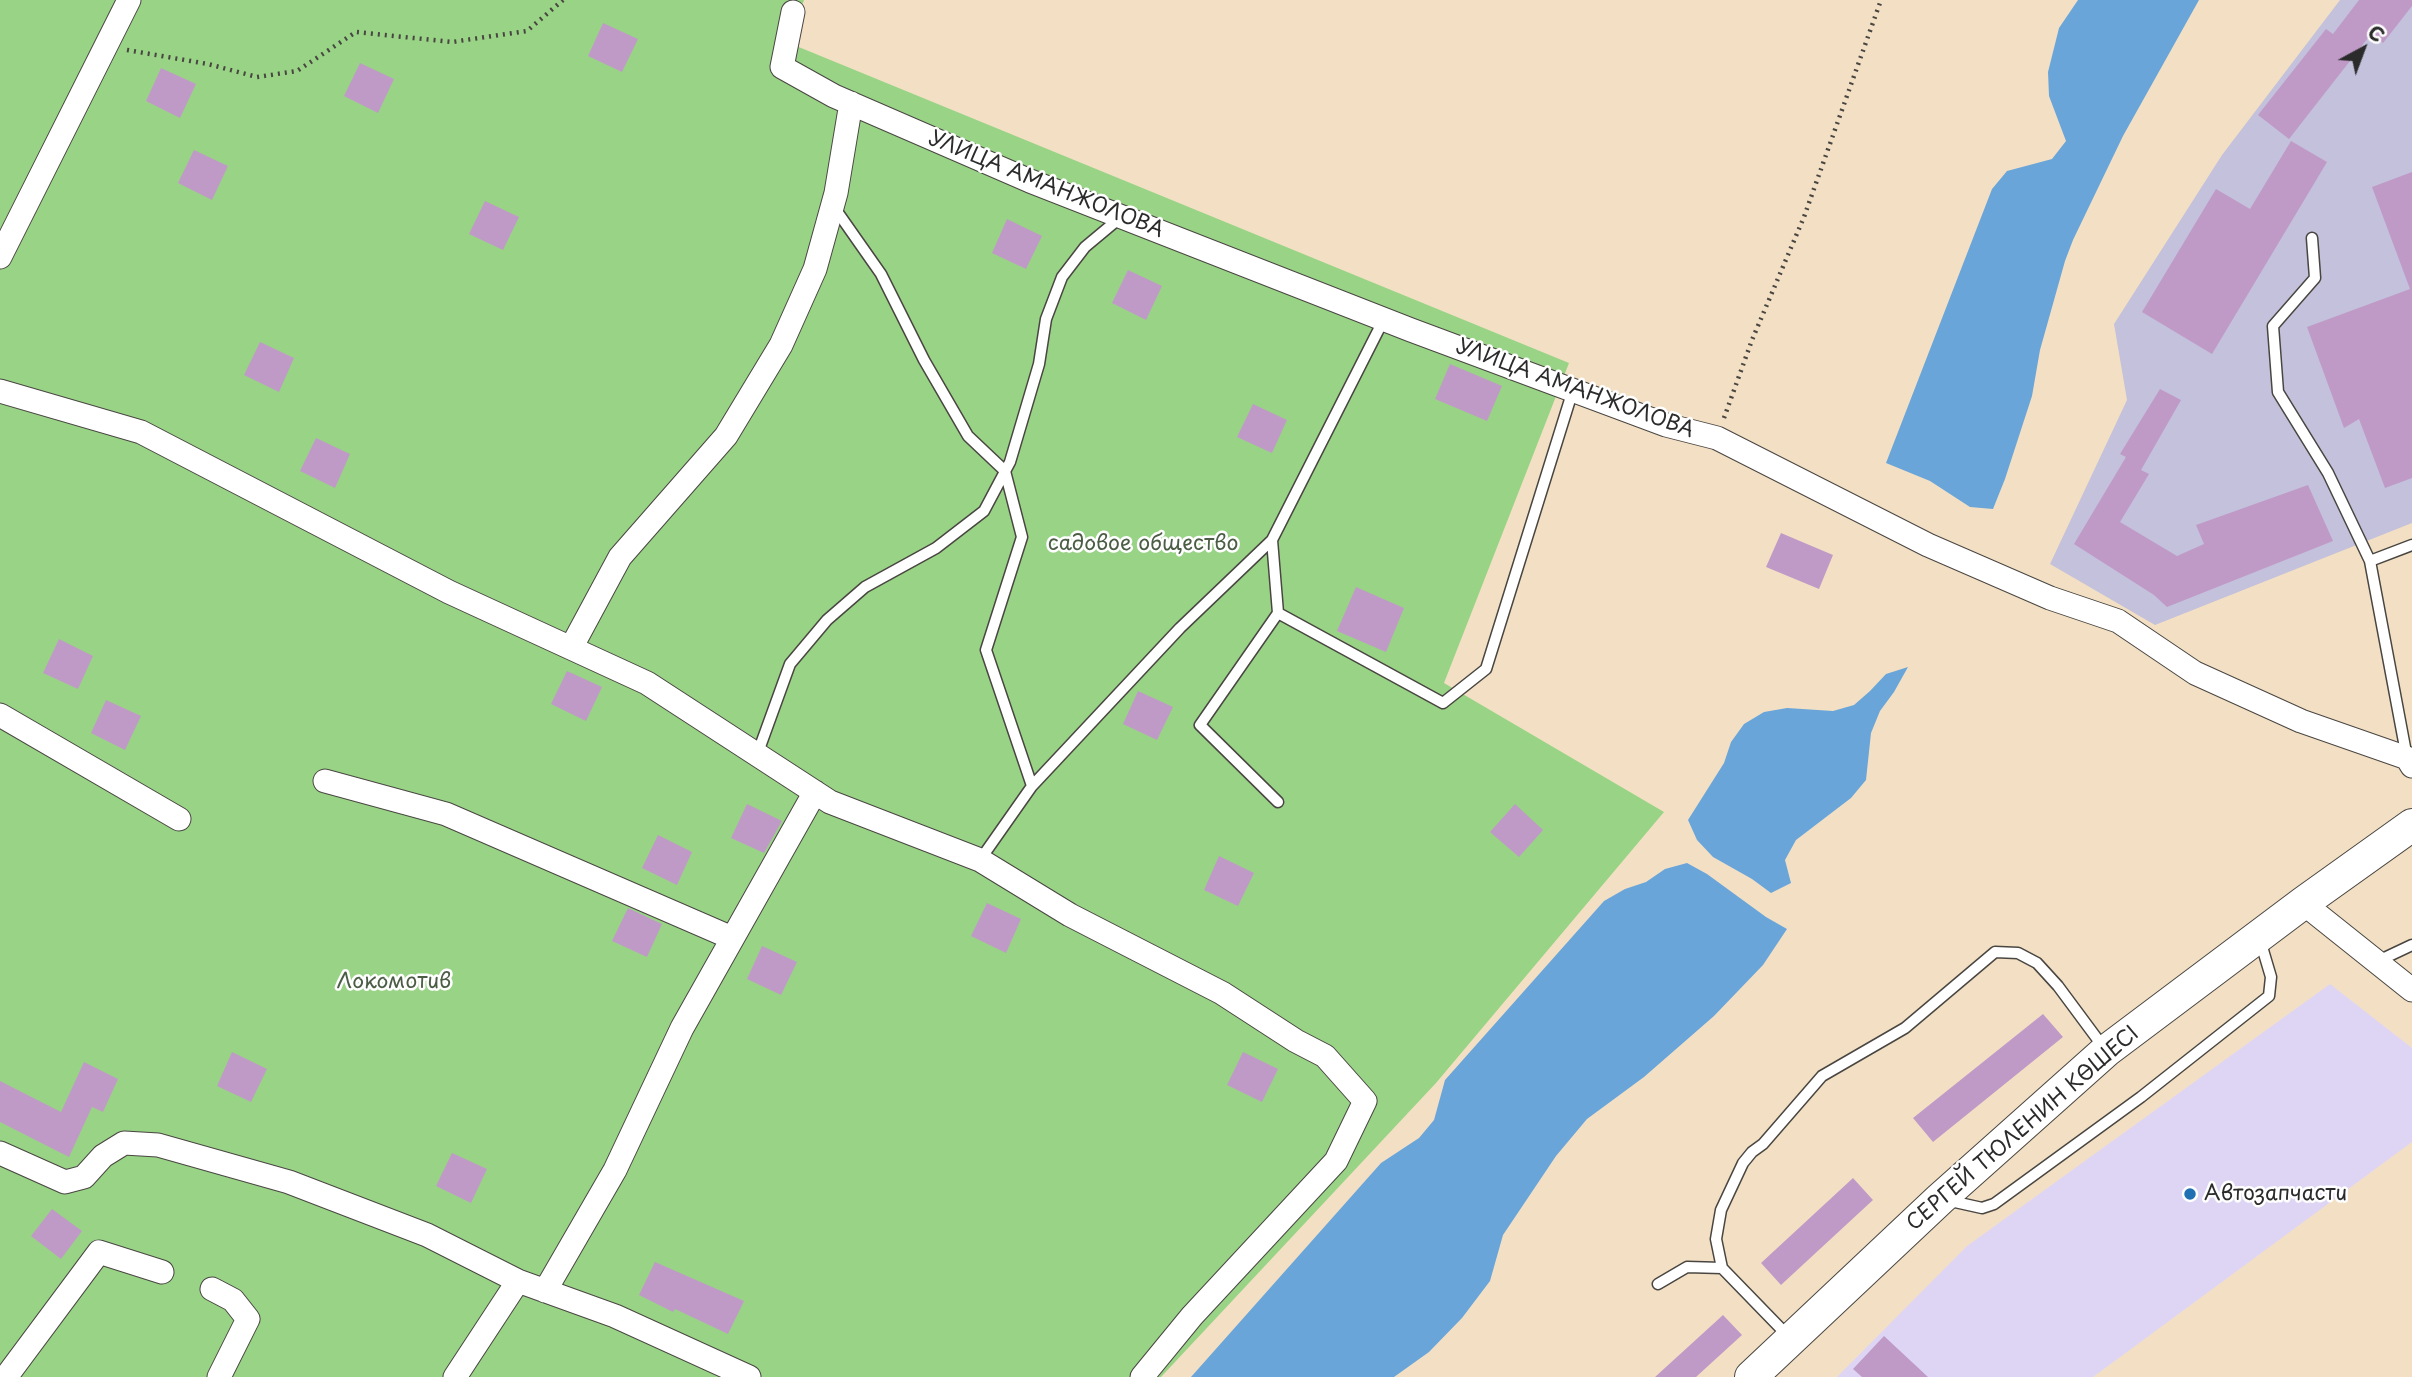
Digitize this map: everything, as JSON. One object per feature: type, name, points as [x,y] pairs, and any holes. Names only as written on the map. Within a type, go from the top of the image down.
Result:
[{"type":"main road","name":"СЕРГЕЙ ТЮЛЕНИН КӨШЕСІ","points":[[1762,1370],[1791,1339],[1940,1199],[2106,1051],[2412,824]]},
{"type":"street","points":[[0,257],[130,0]]},
{"type":"street","name":"УЛИЦА АМАНЖОЛОВА","points":[[793,12],[782,67],[851,103],[1030,181],[1384,319],[1666,425],[1717,438],[1928,545],[2050,597],[2118,621],[2195,673],[2301,721],[2409,762]]},
{"type":"street","points":[[571,648],[620,557],[726,436],[782,345],[815,269],[832,205],[851,103]]},
{"type":"street","points":[[0,391],[141,432],[449,592],[647,683],[830,802],[980,860],[1070,915],[1222,993],[1296,1041],[1325,1056],[1365,1101],[1336,1161],[1192,1317],[1142,1377]]},
{"type":"street","points":[[0,715],[179,819]]},
{"type":"street","points":[[325,780],[446,814],[733,938]]},
{"type":"street","points":[[545,1291],[615,1170],[682,1028],[815,792]]},
{"type":"street","points":[[2303,903],[2412,990]]},
{"type":"street","points":[[0,1153],[65,1182],[84,1177],[103,1156],[124,1143],[158,1145],[289,1182],[427,1234],[518,1281],[615,1317],[749,1377]]},
{"type":"street","points":[[6,1377],[99,1251],[162,1272]]},
{"type":"street","points":[[455,1377],[518,1281]]},
{"type":"street","points":[[212,1289],[233,1300],[248,1319],[219,1377]]},
{"type":"lane","points":[[832,205],[881,274],[924,360],[968,436],[1005,471],[1022,537],[986,650],[1032,786]]},
{"type":"lane","points":[[757,754],[790,664],[827,620],[865,587],[936,548],[984,511],[1010,462],[1039,364],[1046,319],[1062,277],[1085,247],[1121,217]]},
{"type":"lane","points":[[2312,238],[2315,278],[2273,326],[2278,391],[2328,473],[2370,561],[2409,762]]},
{"type":"lane","points":[[980,860],[1032,786],[1180,628],[1272,540],[1384,319]]},
{"type":"lane","points":[[1278,613],[1443,703],[1486,669],[1573,390]]},
{"type":"lane","points":[[1272,540],[1278,613],[1200,725],[1278,803]]},
{"type":"lane","points":[[2370,561],[2412,545]]},
{"type":"lane","points":[[1940,1199],[1982,1208],[1994,1205],[2141,1097],[2269,996],[2271,977],[2259,937]]},
{"type":"lane","points":[[2376,962],[2412,945]]},
{"type":"lane","points":[[1791,1339],[1722,1268],[1716,1239],[1721,1210],[1747,1157],[1763,1143],[1822,1076],[1905,1028],[1995,952],[2018,953],[2037,963],[2058,986],[2106,1051]]},
{"type":"lane","points":[[1658,1284],[1687,1267],[1722,1268]]},
{"type":"path","points":[[107,45],[154,56],[208,64],[257,77],[297,71],[356,32],[452,42],[527,31],[564,0]]},
{"type":"path","points":[[1717,438],[1752,340],[1804,217],[1881,0]]},
{"type":"shaded area","points":[[2340,0],[2412,0],[2412,523],[2155,625],[2050,564],[2127,400],[2114,324],[2222,155]]},
{"type":"shaded area","name":"Автозапчасти","points":[[2330,984],[2412,1048],[2412,1142],[2093,1377],[1837,1377],[1967,1246]]},
{"type":"green space","points":[[0,0],[804,0],[789,43],[1569,363],[1444,683],[1664,812],[1436,1083],[1161,1377],[0,1377]]},
{"type":"water","points":[[2078,0],[2199,0],[2123,136],[2073,240],[2040,350],[2032,396],[1993,509],[1970,507],[1930,481],[1886,463],[1992,189],[2007,171],[2052,159],[2066,141],[2049,96],[2048,72],[2059,28]]},
{"type":"water","points":[[1908,667],[1880,711],[1871,733],[1866,780],[1851,798],[1796,840],[1785,860],[1791,883],[1771,893],[1713,857],[1697,840],[1688,820],[1724,763],[1731,742],[1744,724],[1764,712],[1787,708],[1833,711],[1854,705],[1886,674]]},
{"type":"water","points":[[1687,863],[1787,929],[1763,965],[1714,1016],[1644,1077],[1587,1119],[1556,1156],[1503,1235],[1490,1281],[1462,1318],[1429,1352],[1394,1377],[1191,1377],[1381,1163],[1419,1138],[1434,1120],[1445,1080],[1604,901],[1625,889],[1646,882],[1665,869]]},
{"type":"building","points":[[2359,0],[2412,0],[2412,6],[2383,43],[2371,34],[2289,139],[2258,115],[2326,29],[2333,34]]},
{"type":"building","points":[[603,23],[638,39],[622,72],[588,56]]},
{"type":"building","points":[[360,63],[394,79],[378,113],[344,96]]},
{"type":"building","points":[[161,68],[196,84],[180,118],[146,101]]},
{"type":"building","points":[[2291,141],[2327,162],[2212,354],[2142,312],[2216,189],[2250,209]]},
{"type":"building","points":[[194,150],[228,166],[212,200],[178,183]]},
{"type":"building","points":[[2412,172],[2412,478],[2385,488],[2359,419],[2344,428],[2307,327],[2410,289],[2372,187]]},
{"type":"building","points":[[485,201],[519,217],[503,250],[469,234]]},
{"type":"building","points":[[1007,219],[1042,236],[1026,269],[992,253]]},
{"type":"building","points":[[1128,270],[1162,286],[1146,320],[1112,303]]},
{"type":"building","points":[[260,342],[294,358],[279,392],[244,375]]},
{"type":"building","points":[[1450,364],[1502,386],[1487,421],[1435,399]]},
{"type":"building","points":[[2160,389],[2181,400],[2141,470],[2149,474],[2120,522],[2177,556],[2204,544],[2196,525],[2308,485],[2333,541],[2167,607],[2154,595],[2074,544],[2126,457],[2120,454]]},
{"type":"building","points":[[1253,404],[1287,420],[1272,453],[1237,437]]},
{"type":"building","points":[[316,438],[350,454],[335,488],[300,471]]},
{"type":"building","points":[[1781,533],[1833,555],[1819,589],[1766,567]]},
{"type":"building","points":[[1356,587],[1404,608],[1386,652],[1337,631]]},
{"type":"building","points":[[59,639],[93,656],[78,689],[43,673]]},
{"type":"building","points":[[567,671],[602,687],[586,721],[551,704]]},
{"type":"building","points":[[1138,691],[1173,707],[1157,740],[1123,724]]},
{"type":"building","points":[[106,700],[141,716],[125,750],[91,733]]},
{"type":"building","points":[[747,804],[782,821],[764,853],[731,838]]},
{"type":"building","points":[[1515,804],[1543,830],[1519,857],[1490,832]]},
{"type":"building","points":[[658,835],[692,852],[677,885],[642,868]]},
{"type":"building","points":[[1219,856],[1254,873],[1238,906],[1204,890]]},
{"type":"building","points":[[987,903],[1021,919],[1006,953],[971,936]]},
{"type":"building","points":[[628,908],[662,924],[647,957],[612,941]]},
{"type":"building","points":[[762,946],[797,962],[781,995],[747,979]]},
{"type":"building","points":[[2043,1014],[2063,1037],[1933,1142],[1913,1118]]},
{"type":"building","points":[[232,1052],[267,1069],[251,1102],[217,1086]]},
{"type":"building","points":[[1243,1052],[1278,1069],[1262,1102],[1227,1085]]},
{"type":"building","points":[[84,1062],[118,1079],[103,1112],[92,1107],[69,1157],[0,1122],[0,1081],[61,1112]]},
{"type":"building","points":[[452,1153],[487,1169],[471,1203],[436,1186]]},
{"type":"building","points":[[1853,1178],[1873,1200],[1781,1285],[1761,1263]]},
{"type":"building","points":[[52,1209],[82,1231],[61,1259],[31,1236]]},
{"type":"building","points":[[655,1262],[744,1301],[728,1334],[639,1295]]},
{"type":"building","points":[[1723,1315],[1742,1335],[1696,1377],[1655,1377]]},
{"type":"building","points":[[1884,1336],[1928,1377],[1862,1377],[1853,1369]]},
{"type":"place","name":"Автозапчасти","points":[[2190,1194]]},
{"type":"park label","name":"садовое общество","points":[[1143,544]]},
{"type":"park label","name":"Локомотив","points":[[394,982]]}]
